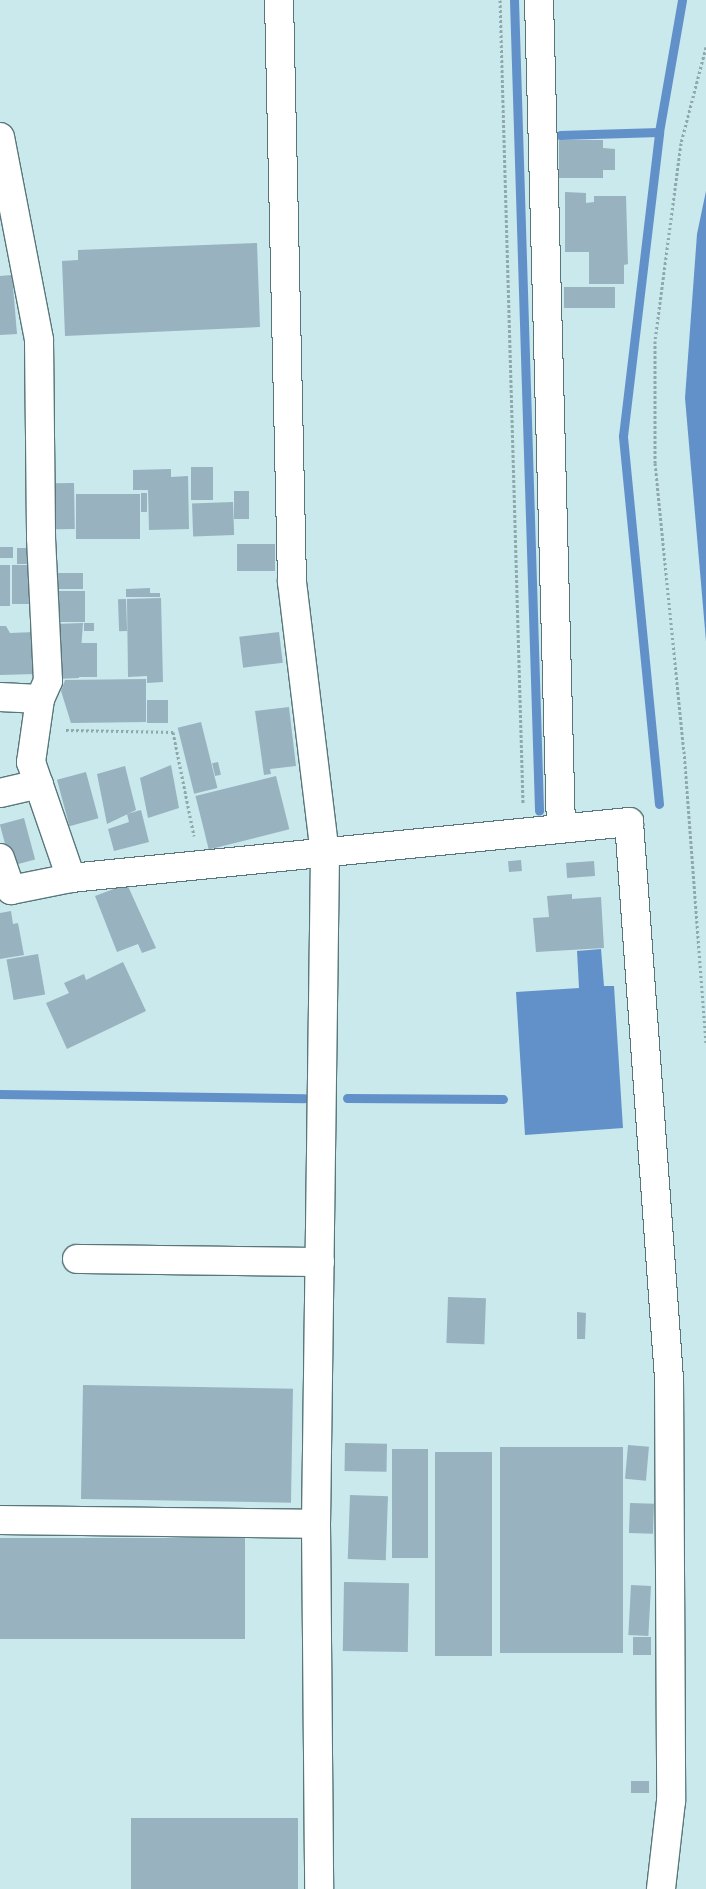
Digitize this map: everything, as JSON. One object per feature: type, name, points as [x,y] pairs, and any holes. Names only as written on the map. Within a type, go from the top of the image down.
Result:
[{"type":"street","points":[[278,0],[292,582],[325,855],[316,1524],[319,1889]]},
{"type":"street","points":[[539,0],[561,828]]},
{"type":"street","points":[[0,138],[10,239],[39,340],[41,538],[48,681],[40,699],[31,762],[71,878]]},
{"type":"street","points":[[0,697],[40,699]]},
{"type":"street","points":[[0,793],[39,784]]},
{"type":"street","points":[[0,858],[11,890],[71,878],[325,855],[524,831],[629,822],[669,1378],[671,1801],[661,1889]]},
{"type":"street","points":[[76,1259],[320,1262]]},
{"type":"street","points":[[0,1520],[316,1524]]},
{"type":"path","points":[[500,0],[524,831]]},
{"type":"path","points":[[706,47],[681,143],[655,350],[655,464],[684,751],[706,1045]]},
{"type":"path","points":[[40,699],[66,731],[173,732],[200,866]]},
{"type":"water","points":[[706,191],[706,641],[685,398],[697,234]]},
{"type":"water","points":[[601,949],[604,986],[614,986],[623,1128],[525,1135],[516,992],[579,988],[577,951]]},
{"type":"building","points":[[559,140],[603,140],[603,148],[615,149],[615,170],[603,170],[603,178],[559,178]]},
{"type":"building","points":[[565,192],[586,193],[586,203],[594,202],[594,196],[626,196],[628,264],[624,265],[624,284],[589,284],[589,252],[565,252]]},
{"type":"building","points":[[257,243],[260,327],[65,336],[62,261],[78,260],[78,250]]},
{"type":"building","points":[[12,275],[17,334],[0,335],[0,276]]},
{"type":"building","points":[[564,287],[615,287],[615,308],[564,308]]},
{"type":"building","points":[[191,467],[213,467],[213,500],[191,500]]},
{"type":"building","points":[[171,469],[171,477],[188,476],[189,529],[149,530],[148,490],[133,490],[133,470]]},
{"type":"building","points":[[54,483],[74,483],[75,529],[55,529]]},
{"type":"building","points":[[234,491],[249,491],[249,519],[234,519]]},
{"type":"building","points":[[141,493],[147,493],[147,512],[141,512]]},
{"type":"building","points":[[76,494],[140,494],[140,539],[76,539]]},
{"type":"building","points":[[233,502],[234,535],[193,536],[192,503]]},
{"type":"building","points":[[237,544],[275,544],[275,571],[237,571]]},
{"type":"building","points":[[0,547],[13,547],[13,558],[0,558]]},
{"type":"building","points":[[17,548],[32,548],[32,564],[17,564]]},
{"type":"building","points":[[0,565],[10,565],[10,606],[0,606]]},
{"type":"building","points":[[12,565],[37,565],[37,604],[12,604]]},
{"type":"building","points":[[54,573],[83,573],[83,589],[54,589]]},
{"type":"building","points":[[150,588],[150,593],[160,593],[160,597],[126,597],[126,589]]},
{"type":"building","points":[[53,591],[85,591],[85,622],[53,622]]},
{"type":"building","points":[[161,598],[163,682],[147,683],[147,676],[128,677],[127,599]]},
{"type":"building","points":[[118,599],[126,599],[127,631],[119,631]]},
{"type":"building","points":[[83,623],[79,678],[56,679],[55,624]]},
{"type":"building","points":[[84,623],[94,623],[94,631],[84,631]]},
{"type":"building","points":[[0,626],[6,626],[10,633],[35,632],[36,674],[0,675]]},
{"type":"building","points":[[279,632],[283,663],[243,668],[239,637]]},
{"type":"building","points":[[79,643],[97,643],[97,677],[79,677]]},
{"type":"building","points":[[146,679],[146,722],[71,723],[61,691],[65,680]]},
{"type":"building","points":[[147,700],[168,700],[168,723],[147,723]]},
{"type":"building","points":[[289,707],[296,766],[270,769],[271,774],[264,775],[255,711]]},
{"type":"building","points":[[201,722],[217,788],[194,794],[178,728]]},
{"type":"building","points":[[218,762],[221,775],[215,776],[212,763]]},
{"type":"building","points":[[171,765],[179,808],[148,818],[140,778]]},
{"type":"building","points":[[125,766],[136,810],[107,824],[97,774]]},
{"type":"building","points":[[86,772],[98,818],[69,826],[57,780]]},
{"type":"building","points":[[276,776],[289,829],[209,849],[195,796]]},
{"type":"building","points":[[141,810],[149,842],[114,851],[108,829],[129,822],[127,814]]},
{"type":"building","points":[[24,818],[35,860],[11,866],[0,824]]},
{"type":"building","points":[[521,860],[522,871],[509,872],[508,861]]},
{"type":"building","points":[[594,861],[595,876],[567,878],[566,863]]},
{"type":"building","points":[[127,884],[156,948],[142,953],[138,944],[117,952],[95,896]]},
{"type":"building","points":[[572,894],[572,899],[601,897],[604,948],[536,952],[533,918],[549,917],[547,896]]},
{"type":"building","points":[[11,911],[13,924],[18,923],[24,955],[0,959],[0,913]]},
{"type":"building","points":[[38,954],[45,994],[14,1000],[6,960]]},
{"type":"building","points":[[123,962],[146,1011],[67,1049],[46,1003],[69,993],[64,983],[84,974],[86,980]]},
{"type":"building","points":[[448,1297],[486,1298],[484,1344],[446,1343]]},
{"type":"building","points":[[577,1312],[586,1313],[585,1339],[577,1339]]},
{"type":"building","points":[[83,1385],[293,1389],[291,1503],[81,1499]]},
{"type":"building","points":[[345,1443],[387,1444],[387,1472],[345,1471]]},
{"type":"building","points":[[628,1445],[649,1447],[646,1481],[625,1479]]},
{"type":"building","points":[[500,1447],[623,1447],[623,1653],[500,1653]]},
{"type":"building","points":[[392,1449],[428,1449],[428,1558],[392,1558]]},
{"type":"building","points":[[435,1452],[492,1452],[492,1656],[435,1656]]},
{"type":"building","points":[[350,1495],[388,1496],[386,1560],[348,1559]]},
{"type":"building","points":[[630,1503],[654,1504],[653,1534],[629,1533]]},
{"type":"building","points":[[0,1538],[245,1538],[245,1639],[0,1639]]},
{"type":"building","points":[[344,1582],[409,1583],[408,1652],[343,1651]]},
{"type":"building","points":[[631,1585],[651,1586],[648,1636],[628,1635]]},
{"type":"building","points":[[633,1637],[651,1637],[651,1655],[633,1655]]},
{"type":"building","points":[[631,1781],[649,1781],[649,1793],[631,1793]]},
{"type":"building","points":[[131,1818],[298,1818],[298,1889],[131,1889]]},
{"type":"waterway","points":[[514,0],[539,811]]},
{"type":"waterway","points":[[560,135],[659,132],[682,0]]},
{"type":"waterway","points":[[659,132],[623,436],[659,804]]},
{"type":"waterway","points":[[0,1094],[304,1098]]},
{"type":"waterway","points":[[347,1098],[503,1099]]}]
